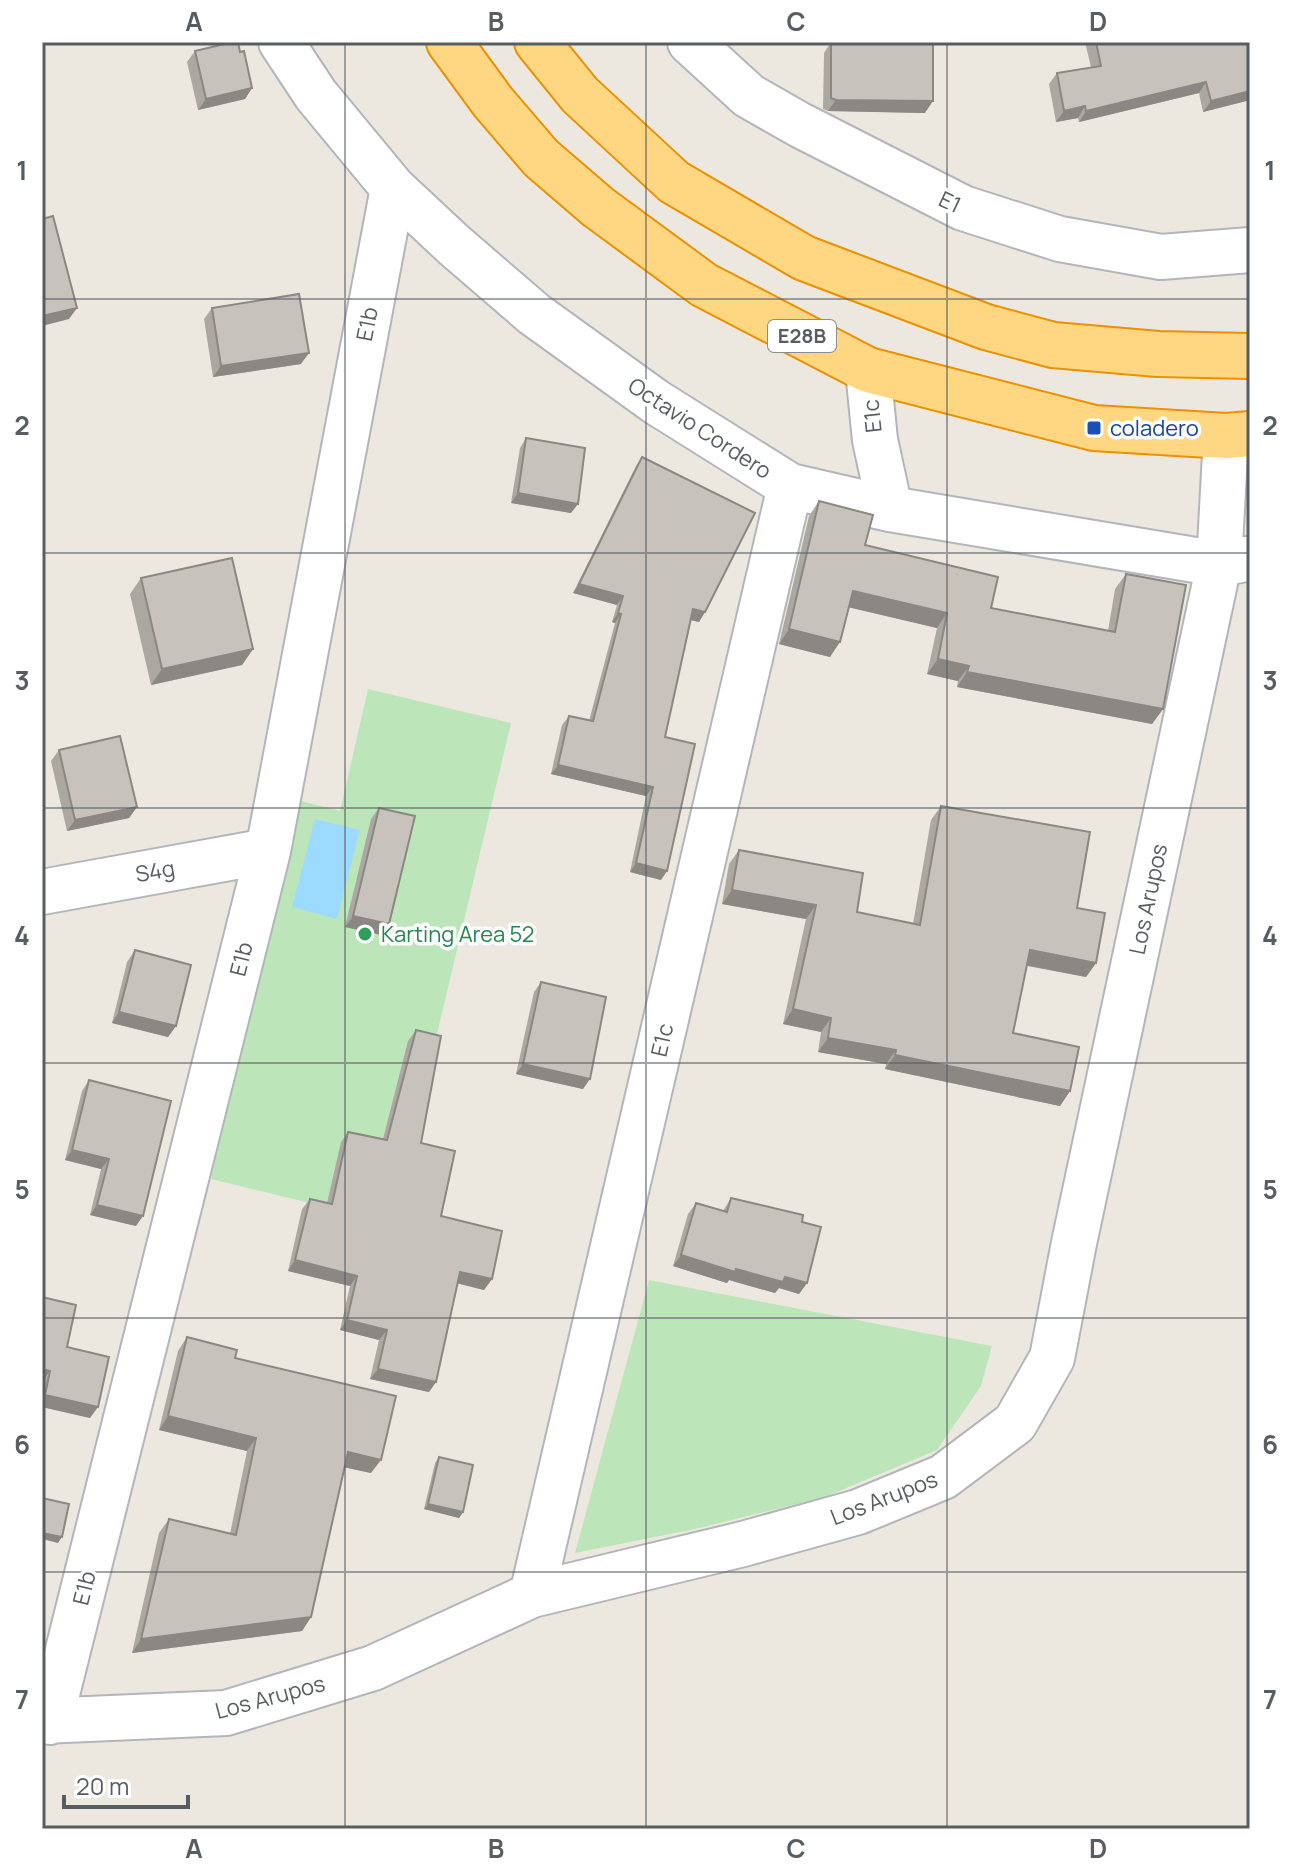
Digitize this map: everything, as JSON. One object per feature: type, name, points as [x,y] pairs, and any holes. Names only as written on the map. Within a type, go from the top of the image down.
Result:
[{"type":"highway","name":"E28B","points":[[449,42],[493,102],[541,158],[598,207],[704,285],[868,370],[1094,428],[1238,435]]},
{"type":"highway","points":[[537,42],[580,95],[674,182],[804,258],[986,327],[1053,345],[1158,354],[1250,356]]},
{"type":"street","name":"Octavio Cordero","points":[[281,42],[316,95],[393,188],[534,314],[656,402],[790,486],[890,509],[1235,561]]},
{"type":"street","name":"E1","points":[[690,42],[749,96],[963,208],[1060,239],[1161,257],[1250,250]]},
{"type":"street","name":"E1b","points":[[46,1722],[268,851],[393,188]]},
{"type":"street","name":"E1c","points":[[868,370],[875,440],[890,509]]},
{"type":"street","name":"Los Arupos","points":[[46,1722],[226,1713],[373,1668],[532,1595],[743,1544],[858,1512],[943,1477],[1015,1423],[1052,1358],[1074,1243],[1235,561],[1238,435]]},
{"type":"street","name":"E1c","points":[[532,1595],[790,486]]},
{"type":"street","name":"S4g","points":[[42,892],[268,851]]},
{"type":"green space","name":"Karting Area 52","points":[[368,689],[511,723],[392,1223],[211,1179],[301,801],[340,811]]},
{"type":"green space","points":[[649,1280],[992,1346],[981,1386],[937,1450],[825,1497],[695,1529],[575,1553]]},
{"type":"water","points":[[315,819],[360,830],[337,919],[292,907]]},
{"type":"building","points":[[238,42],[240,52],[244,51],[252,88],[206,99],[195,51]]},
{"type":"building","points":[[831,42],[933,43],[933,101],[831,98]]},
{"type":"building","points":[[1096,42],[1250,42],[1250,91],[1211,101],[1206,82],[1086,111],[1085,106],[1064,111],[1057,73],[1101,66]]},
{"type":"building","points":[[53,216],[77,308],[42,316],[42,219]]},
{"type":"building","points":[[299,294],[309,353],[221,366],[212,308]]},
{"type":"building","points":[[526,438],[585,448],[578,504],[518,493]]},
{"type":"building","points":[[642,457],[755,513],[705,612],[693,609],[665,737],[695,744],[667,871],[636,863],[653,787],[558,765],[569,716],[593,721],[621,614],[618,613],[623,596],[579,584]]},
{"type":"building","points":[[819,501],[873,515],[865,545],[998,577],[991,608],[1115,632],[1126,574],[1186,585],[1163,709],[967,672],[969,666],[938,659],[947,613],[853,591],[840,642],[789,629]]},
{"type":"building","points":[[232,558],[253,649],[162,669],[141,578]]},
{"type":"building","points":[[120,736],[137,807],[75,820],[59,750]]},
{"type":"building","points":[[941,806],[1090,832],[1077,908],[1105,913],[1096,963],[1030,950],[1013,1033],[1079,1047],[1070,1091],[895,1055],[896,1050],[828,1038],[831,1018],[793,1009],[816,905],[732,890],[739,850],[863,873],[857,912],[920,925]]},
{"type":"building","points":[[379,808],[415,816],[389,924],[353,916]]},
{"type":"building","points":[[135,950],[191,965],[176,1026],[119,1012]]},
{"type":"building","points":[[541,982],[606,997],[590,1079],[523,1064]]},
{"type":"building","points":[[416,1030],[441,1036],[421,1143],[455,1151],[441,1216],[502,1231],[492,1279],[460,1272],[436,1382],[378,1369],[387,1330],[347,1320],[357,1276],[295,1260],[310,1199],[332,1204],[348,1132],[387,1140]]},
{"type":"building","points":[[89,1080],[171,1101],[143,1216],[97,1205],[109,1159],[72,1150]]},
{"type":"building","points":[[731,1198],[803,1215],[802,1222],[821,1227],[807,1283],[785,1277],[783,1282],[736,1269],[735,1272],[681,1255],[696,1203],[727,1212]]},
{"type":"building","points":[[42,1297],[76,1305],[67,1347],[109,1357],[98,1407],[45,1395],[50,1371],[42,1369]]},
{"type":"building","points":[[187,1337],[237,1350],[235,1358],[396,1396],[381,1460],[348,1452],[311,1617],[141,1639],[169,1519],[236,1535],[256,1438],[168,1416]]},
{"type":"building","points":[[439,1457],[473,1465],[463,1512],[428,1504]]},
{"type":"building","points":[[42,1498],[69,1504],[62,1537],[42,1533]]},
{"type":"place","name":"coladero","points":[[1094,428]]},
{"type":"place","name":"Karting Area 52","points":[[365,934]]}]
